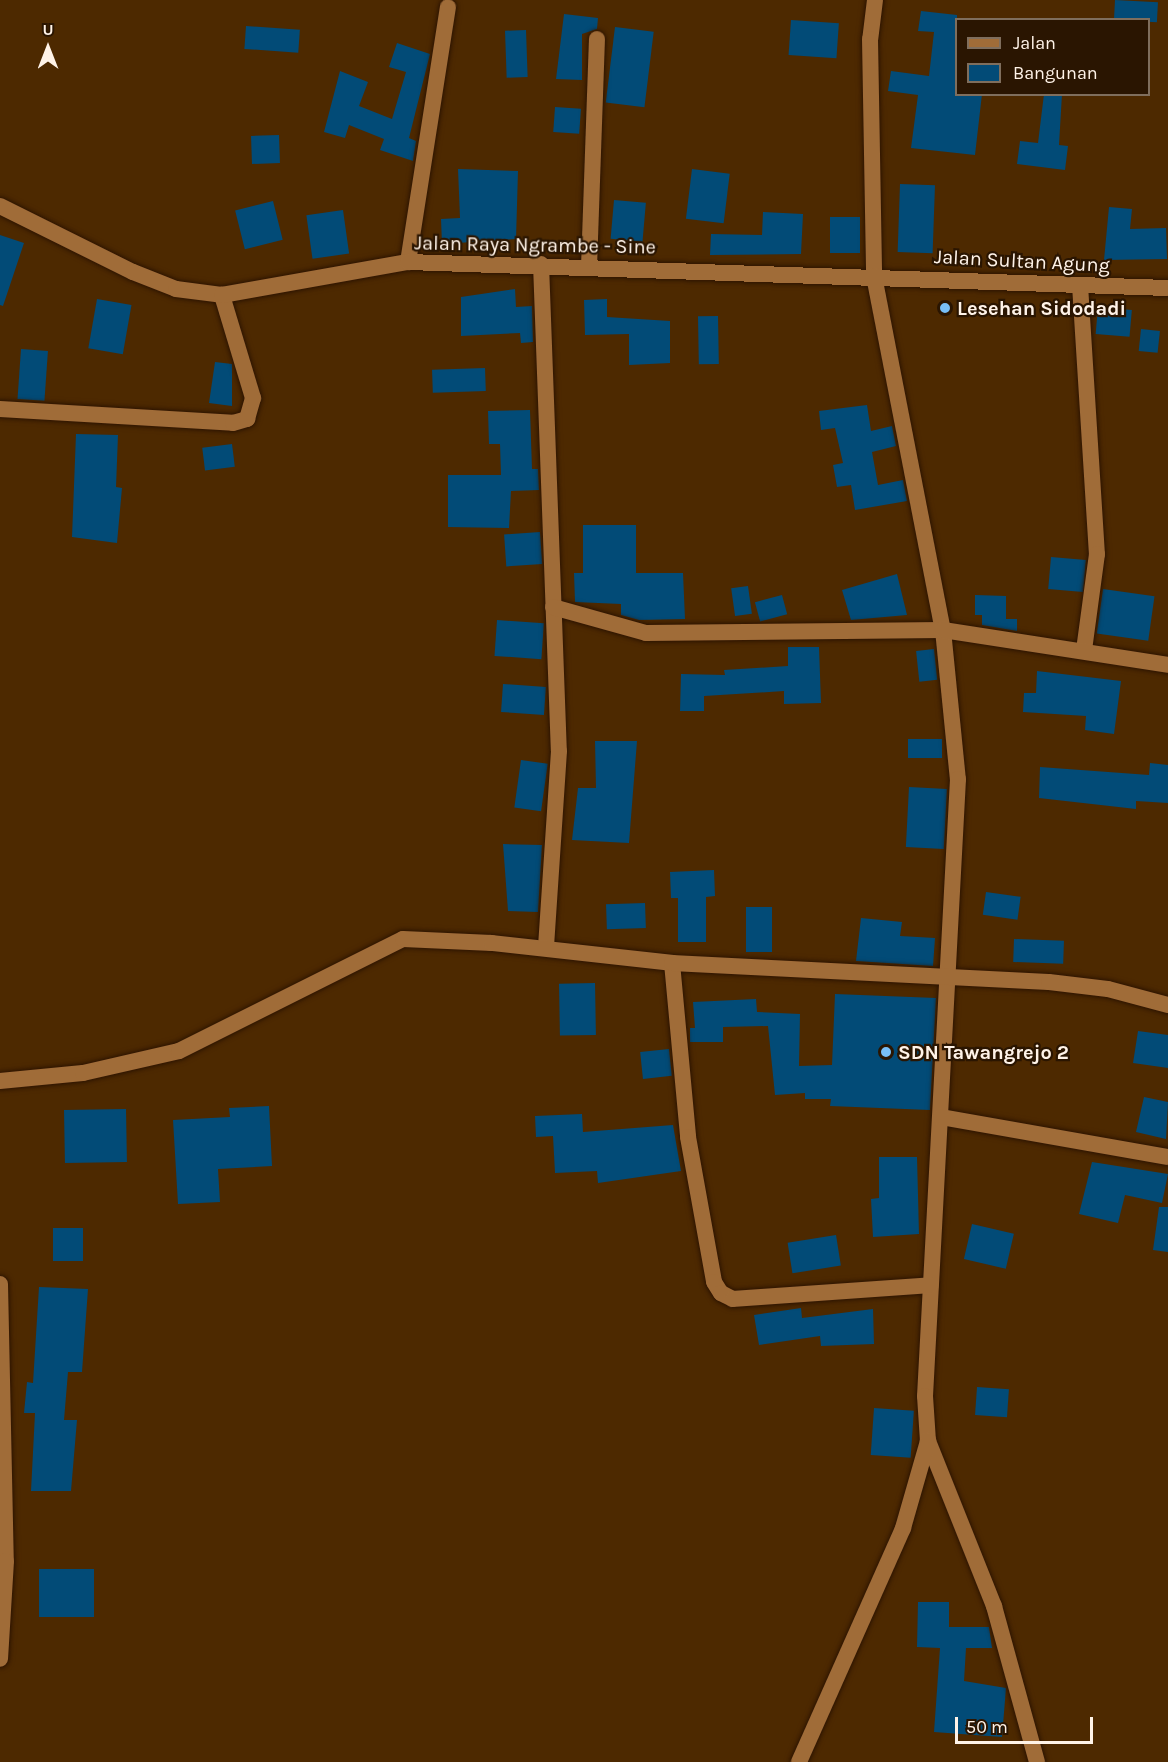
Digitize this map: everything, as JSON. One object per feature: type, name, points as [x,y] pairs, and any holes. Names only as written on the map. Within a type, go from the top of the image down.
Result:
[{"type":"street","points":[[799,1762],[903,1528],[928,1440],[931,1285],[950,981],[958,779],[943,630],[874,276],[870,39],[875,0]]},
{"type":"street","points":[[408,262],[448,7]]},
{"type":"street","points":[[589,267],[597,39]]},
{"type":"street","name":"Jalan Raya Ngrambe - Sine","points":[[0,206],[154,281],[222,295],[342,270],[408,262],[541,264],[874,276]]},
{"type":"street","points":[[541,264],[559,812],[546,948]]},
{"type":"street","name":"Jalan Sultan Agung","points":[[874,276],[1168,288]]},
{"type":"street","points":[[1080,285],[1097,554],[1084,650]]},
{"type":"street","points":[[0,409],[233,423],[247,419],[252,398],[222,295]]},
{"type":"street","points":[[553,607],[646,633],[943,630],[1084,650],[1168,665]]},
{"type":"street","points":[[0,1081],[83,1072],[179,1051],[403,939],[546,948],[672,963],[950,981],[1061,983],[1168,1005]]},
{"type":"street","points":[[672,963],[688,1137],[714,1282],[721,1293],[733,1299],[931,1285]]},
{"type":"street","points":[[941,1117],[1168,1157]]},
{"type":"street","points":[[0,1284],[6,1561],[0,1659]]},
{"type":"street","points":[[928,1440],[994,1606],[1037,1762]]},
{"type":"building","points":[[1115,0],[1158,2],[1157,22],[1150,22],[1150,18],[1114,18]]},
{"type":"building","points":[[921,11],[957,15],[955,18],[955,96],[982,96],[975,155],[911,148],[918,95],[888,91],[891,71],[929,76],[934,32],[918,31]]},
{"type":"building","points":[[564,14],[598,18],[597,29],[582,34],[582,80],[556,79]]},
{"type":"building","points":[[791,20],[839,23],[836,58],[789,55]]},
{"type":"building","points":[[246,26],[300,30],[298,53],[244,49]]},
{"type":"building","points":[[615,27],[654,32],[644,107],[606,102]]},
{"type":"building","points":[[526,30],[528,77],[507,78],[505,31]]},
{"type":"building","points":[[397,43],[430,54],[409,138],[416,141],[413,161],[380,150],[384,139],[349,125],[345,138],[324,132],[340,71],[368,82],[359,106],[392,119],[406,72],[389,67]]},
{"type":"building","points":[[1044,96],[1062,96],[1059,145],[1068,146],[1065,170],[1017,164],[1020,141],[1038,143]]},
{"type":"building","points":[[555,107],[581,109],[579,134],[553,132]]},
{"type":"building","points":[[279,135],[280,163],[252,164],[251,136]]},
{"type":"building","points":[[458,169],[518,171],[516,239],[442,244],[441,219],[460,218]]},
{"type":"building","points":[[692,169],[730,174],[724,223],[686,219]]},
{"type":"building","points":[[900,184],[935,185],[933,253],[898,252]]},
{"type":"building","points":[[614,200],[646,203],[642,242],[611,239]]},
{"type":"building","points":[[273,201],[283,240],[245,249],[235,210]]},
{"type":"building","points":[[1109,207],[1132,209],[1130,229],[1166,228],[1167,259],[1104,260]]},
{"type":"building","points":[[343,210],[349,254],[312,259],[306,215]]},
{"type":"building","points":[[763,212],[803,214],[801,254],[710,255],[711,234],[762,235]]},
{"type":"building","points":[[830,217],[860,217],[860,253],[830,253]]},
{"type":"building","points":[[0,235],[24,243],[3,306],[0,305]]},
{"type":"building","points":[[515,289],[516,307],[532,306],[533,342],[521,343],[520,333],[461,336],[461,297]]},
{"type":"building","points":[[97,299],[131,305],[123,354],[88,348]]},
{"type":"building","points":[[607,299],[607,317],[670,321],[670,363],[629,365],[629,334],[585,335],[584,300]]},
{"type":"building","points":[[1098,307],[1132,310],[1130,337],[1096,334]]},
{"type":"building","points":[[698,316],[718,316],[719,364],[699,364]]},
{"type":"building","points":[[1141,329],[1160,331],[1158,353],[1139,351]]},
{"type":"building","points":[[21,349],[48,351],[44,401],[18,399]]},
{"type":"building","points":[[215,362],[232,364],[232,406],[209,403]]},
{"type":"building","points":[[485,368],[486,391],[433,393],[432,370]]},
{"type":"building","points":[[867,405],[871,431],[892,426],[896,446],[872,452],[878,485],[903,480],[907,501],[855,510],[851,485],[837,487],[833,465],[843,463],[835,428],[821,430],[819,411]]},
{"type":"building","points":[[530,410],[532,469],[538,469],[539,490],[511,491],[509,528],[448,527],[448,475],[501,475],[500,444],[489,444],[488,411]]},
{"type":"building","points":[[76,434],[118,435],[116,487],[122,488],[117,543],[72,537]]},
{"type":"building","points":[[232,444],[235,467],[205,470],[202,448]]},
{"type":"building","points":[[583,525],[636,525],[636,573],[683,573],[685,619],[639,620],[621,615],[621,604],[575,602],[574,573],[583,573]]},
{"type":"building","points":[[540,532],[542,564],[506,566],[504,535]]},
{"type":"building","points":[[1051,557],[1086,560],[1083,592],[1048,589]]},
{"type":"building","points":[[897,574],[907,615],[851,620],[842,590]]},
{"type":"building","points":[[748,586],[752,614],[735,616],[731,588]]},
{"type":"building","points":[[1103,589],[1154,596],[1148,641],[1097,634]]},
{"type":"building","points":[[782,595],[787,614],[760,622],[755,602]]},
{"type":"building","points":[[975,595],[1006,596],[1006,619],[1017,619],[1017,631],[982,625],[982,615],[975,615]]},
{"type":"building","points":[[497,620],[544,623],[541,659],[494,656]]},
{"type":"building","points":[[788,647],[819,647],[821,703],[784,704],[784,691],[704,696],[704,711],[680,711],[681,674],[725,675],[724,670],[788,666]]},
{"type":"building","points":[[934,649],[937,680],[919,682],[916,651]]},
{"type":"building","points":[[1037,671],[1121,681],[1114,734],[1085,730],[1086,716],[1023,712],[1024,693],[1036,693]]},
{"type":"building","points":[[503,684],[546,687],[544,715],[501,712]]},
{"type":"building","points":[[908,739],[942,739],[942,758],[908,758]]},
{"type":"building","points":[[595,741],[637,741],[629,843],[572,840],[578,788],[596,788]]},
{"type":"building","points":[[521,760],[548,764],[541,811],[514,808]]},
{"type":"building","points":[[1150,763],[1168,765],[1168,803],[1136,801],[1136,809],[1039,798],[1040,767],[1149,775]]},
{"type":"building","points":[[909,787],[947,789],[944,849],[906,847]]},
{"type":"building","points":[[503,844],[542,845],[538,912],[508,911]]},
{"type":"building","points":[[714,870],[715,896],[706,897],[706,942],[678,942],[678,898],[671,898],[670,872]]},
{"type":"building","points":[[986,892],[1021,897],[1017,920],[983,915]]},
{"type":"building","points":[[645,903],[646,928],[607,929],[606,904]]},
{"type":"building","points":[[746,907],[772,907],[772,952],[746,952]]},
{"type":"building","points":[[861,918],[902,922],[900,936],[935,938],[933,966],[856,961]]},
{"type":"building","points":[[1014,939],[1064,941],[1063,964],[1013,962]]},
{"type":"building","points":[[595,983],[596,1035],[560,1036],[559,984]]},
{"type":"building","name":"SDN Tawangrejo 2","points":[[835,994],[936,998],[930,1110],[830,1106],[831,1099],[805,1099],[805,1093],[775,1095],[768,1026],[723,1027],[723,1042],[690,1042],[690,1028],[695,1028],[693,1002],[756,999],[757,1012],[800,1014],[799,1066],[832,1065]]},
{"type":"building","points":[[1138,1031],[1168,1035],[1168,1068],[1133,1063]]},
{"type":"building","points":[[669,1049],[672,1076],[643,1079],[640,1052]]},
{"type":"building","points":[[1144,1097],[1168,1102],[1166,1139],[1136,1132]]},
{"type":"building","points":[[269,1106],[272,1166],[218,1169],[220,1202],[178,1204],[173,1120],[230,1117],[229,1108]]},
{"type":"building","points":[[126,1109],[127,1162],[65,1163],[64,1110]]},
{"type":"building","points":[[582,1114],[583,1132],[673,1125],[681,1171],[598,1183],[597,1171],[555,1173],[553,1136],[536,1137],[535,1116]]},
{"type":"building","points":[[879,1157],[917,1157],[919,1234],[873,1237],[871,1199],[879,1198]]},
{"type":"building","points":[[1092,1162],[1168,1174],[1162,1203],[1125,1195],[1118,1223],[1079,1214]]},
{"type":"building","points":[[1159,1207],[1168,1207],[1168,1252],[1153,1250]]},
{"type":"building","points":[[972,1224],[1014,1234],[1006,1269],[964,1259]]},
{"type":"building","points":[[53,1228],[83,1228],[83,1261],[53,1261]]},
{"type":"building","points":[[836,1235],[841,1266],[792,1273],[788,1243]]},
{"type":"building","points":[[39,1287],[88,1289],[82,1372],[68,1372],[64,1420],[77,1420],[71,1491],[31,1491],[35,1413],[24,1413],[27,1382],[33,1383]]},
{"type":"building","points":[[801,1308],[802,1318],[873,1309],[874,1344],[821,1346],[820,1336],[759,1345],[754,1315]]},
{"type":"building","points":[[977,1387],[1009,1389],[1007,1417],[975,1415]]},
{"type":"building","points":[[874,1408],[914,1411],[911,1458],[871,1455]]},
{"type":"building","points":[[39,1569],[94,1569],[94,1617],[39,1617]]},
{"type":"building","points":[[918,1602],[949,1602],[949,1627],[989,1627],[992,1648],[966,1648],[964,1681],[1006,1688],[1002,1737],[934,1732],[940,1648],[917,1647]]},
{"type":"place","name":"Lesehan Sidodadi","points":[[945,308]]},
{"type":"place","name":"SDN Tawangrejo 2","points":[[886,1052]]}]
